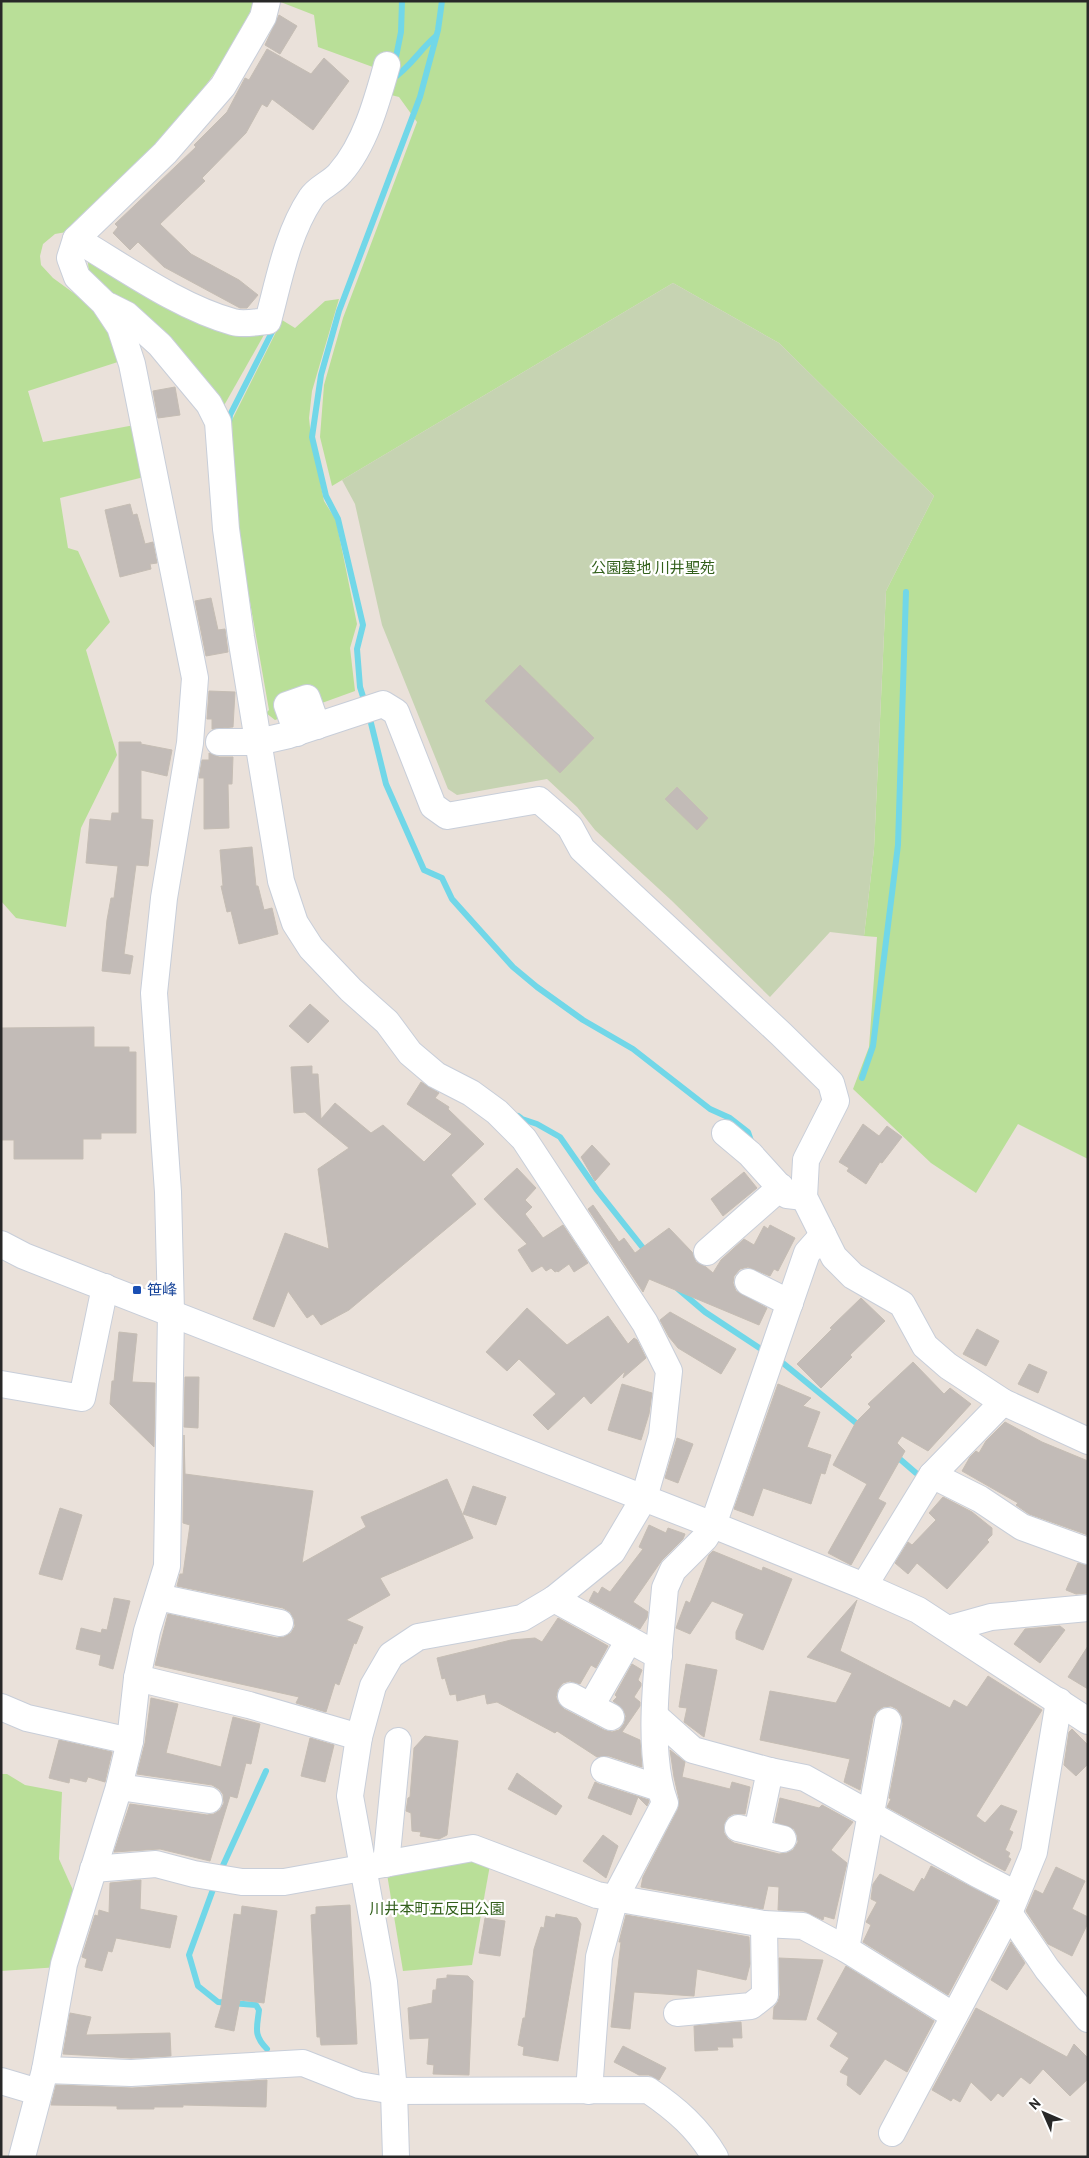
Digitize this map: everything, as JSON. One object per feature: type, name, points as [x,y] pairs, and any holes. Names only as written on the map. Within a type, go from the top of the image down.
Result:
[{"type":"street","points":[[22,2157],[42,2081],[64,1964],[119,1787],[130,1741],[137,1678],[147,1632],[167,1566],[171,1312],[168,1192],[154,993],[164,898],[201,742],[195,678],[132,364],[120,327],[104,303],[77,277],[70,258],[76,239],[165,153],[223,86],[263,17],[267,1]]},
{"type":"street","points":[[76,239],[151,284],[194,307],[235,323],[268,321],[289,244],[311,197],[340,173],[359,144],[374,110],[387,65]]},
{"type":"street","points":[[104,303],[126,315],[160,345],[209,404],[218,422],[226,529],[258,742],[281,881],[295,923],[306,940],[351,990],[387,1022],[410,1053],[436,1075],[471,1093],[497,1112],[524,1139],[645,1323],[669,1371],[662,1435],[644,1498],[612,1552],[554,1599],[522,1618],[418,1637],[391,1655],[373,1686],[359,1737],[350,1796],[375,1866]]},
{"type":"street","points":[[201,742],[258,742],[307,729],[384,704],[396,712],[433,806],[447,816],[539,800],[570,827],[582,849],[831,1083],[836,1101],[806,1160],[804,1198],[834,1256],[853,1276],[902,1304],[925,1346],[948,1366],[1003,1402],[1088,1441]]},
{"type":"street","points":[[725,1133],[750,1154],[787,1195],[804,1198]]},
{"type":"street","points":[[711,1240],[781,1187]]},
{"type":"street","points":[[589,2090],[599,1957],[615,1898],[665,1803],[659,1788],[656,1768],[655,1716],[665,1588],[673,1570],[705,1538],[713,1525],[807,1253],[823,1235]]},
{"type":"street","points":[[1,1244],[24,1256],[171,1312],[864,1586],[918,1610],[1088,1721]]},
{"type":"street","points":[[748,1282],[790,1303]]},
{"type":"street","points":[[1,1384],[82,1398],[104,1287]]},
{"type":"street","points":[[864,1586],[932,1476],[1003,1402]]},
{"type":"street","points":[[932,1476],[980,1499],[1022,1527],[1088,1551]]},
{"type":"street","points":[[158,1597],[280,1623]]},
{"type":"street","points":[[554,1599],[659,1656]]},
{"type":"street","points":[[948,1629],[991,1617],[1088,1608]]},
{"type":"street","points":[[591,1706],[629,1640]]},
{"type":"street","points":[[137,1678],[249,1705],[359,1737]]},
{"type":"street","points":[[892,2133],[1012,1904],[1034,1852],[1059,1701]]},
{"type":"street","points":[[1,1706],[27,1718],[130,1741]]},
{"type":"street","points":[[655,1716],[693,1750],[770,1771],[805,1778],[872,1815],[1012,1904],[1047,1969],[1088,2019]]},
{"type":"street","points":[[846,1949],[888,1721]]},
{"type":"street","points":[[396,2157],[394,2091],[375,1866],[398,1740]]},
{"type":"street","points":[[604,1770],[659,1788]]},
{"type":"street","points":[[770,1771],[747,1830],[783,1839]]},
{"type":"street","points":[[119,1787],[209,1800]]},
{"type":"street","points":[[93,1869],[156,1864],[194,1874],[242,1882],[284,1882],[473,1848],[597,1894],[764,1924],[803,1926],[846,1949],[954,2016]]},
{"type":"street","points":[[677,2013],[751,2006],[764,1995],[764,1924]]},
{"type":"street","points":[[1,2081],[42,2081],[132,2073],[303,2063],[359,2085],[394,2091],[648,2090],[675,2108],[705,2140],[715,2157]]},
{"type":"green space","points":[[1,1],[255,1],[239,34],[220,65],[174,124],[72,231],[55,234],[43,244],[40,256],[41,265],[53,278],[94,308],[116,338],[124,360],[28,391],[43,442],[140,424],[152,475],[60,498],[68,548],[78,551],[110,622],[86,650],[117,755],[81,828],[66,927],[16,918],[1,901]]},
{"type":"green space","points":[[278,1],[1088,1],[1088,1159],[1018,1124],[976,1193],[931,1163],[853,1089],[869,1047],[877,937],[864,936],[874,849],[886,591],[934,496],[779,343],[673,283],[332,486],[320,437],[324,385],[343,318],[417,122],[399,97],[391,95],[381,70],[318,47],[314,15]]},
{"type":"green space","points":[[90,259],[265,333],[222,409],[89,273],[88,263]]},
{"type":"green space","name":"公園墓地 川井聖苑","points":[[673,283],[779,343],[934,496],[886,591],[874,849],[864,936],[830,932],[770,997],[671,900],[595,830],[577,807],[547,779],[457,795],[448,789],[382,625],[355,504],[342,480]]},
{"type":"green space","points":[[339,299],[312,391],[309,418],[324,501],[336,520],[357,624],[350,648],[355,691],[275,720],[266,713],[269,710],[234,501],[232,420],[282,320],[295,328],[325,301]]},
{"type":"green space","points":[[1,1774],[7,1774],[25,1785],[62,1792],[59,1859],[77,1899],[59,1967],[1,1971]]},
{"type":"green space","name":"川井本町五反田公園","points":[[479,1856],[490,1865],[472,1965],[403,1971],[387,1874]]},
{"type":"building","points":[[279,15],[297,26],[280,54],[265,45]]},
{"type":"building","points":[[267,49],[311,74],[324,58],[349,81],[313,130],[272,99],[267,107],[262,104],[246,133],[202,178],[205,181],[160,224],[191,254],[239,280],[258,295],[247,308],[240,308],[164,267],[138,242],[130,250],[113,233],[118,227],[115,224],[196,147],[194,145],[227,112],[245,78],[249,80]]},
{"type":"building","points":[[175,387],[180,415],[158,418],[153,391]]},
{"type":"building","points":[[130,504],[133,515],[137,514],[145,544],[153,542],[157,563],[150,564],[151,569],[120,577],[105,510]]},
{"type":"building","points":[[211,598],[218,630],[225,629],[228,652],[206,656],[195,601]]},
{"type":"building","points":[[520,665],[594,738],[560,773],[485,701]]},
{"type":"building","points":[[209,691],[235,692],[233,727],[212,729],[212,719],[207,719]]},
{"type":"building","points":[[119,742],[141,742],[141,744],[172,750],[167,776],[141,770],[141,819],[153,820],[148,866],[136,865],[124,954],[133,956],[130,974],[102,971],[107,920],[111,898],[114,898],[118,866],[86,863],[90,819],[111,821],[112,813],[119,813]]},
{"type":"building","points":[[209,753],[219,757],[233,757],[232,784],[228,784],[229,828],[204,829],[204,778],[199,778],[202,760],[209,760]]},
{"type":"building","points":[[677,787],[708,818],[697,830],[665,799]]},
{"type":"building","points":[[252,847],[256,886],[258,886],[264,910],[272,908],[278,934],[239,944],[231,911],[227,912],[221,886],[223,886],[220,850]]},
{"type":"building","points":[[310,1004],[329,1021],[308,1043],[289,1026]]},
{"type":"building","points":[[94,1027],[94,1047],[129,1047],[129,1052],[136,1052],[136,1133],[101,1133],[101,1139],[83,1139],[83,1159],[14,1159],[14,1140],[1,1140],[1,1028]]},
{"type":"building","points":[[312,1066],[312,1074],[318,1074],[321,1119],[335,1103],[371,1133],[383,1125],[424,1162],[452,1134],[407,1104],[421,1082],[439,1093],[435,1098],[449,1107],[448,1109],[484,1144],[451,1175],[476,1204],[349,1310],[321,1325],[313,1314],[307,1318],[288,1291],[274,1327],[253,1319],[285,1233],[329,1249],[318,1169],[349,1148],[305,1112],[294,1113],[291,1067]]},
{"type":"building","points":[[863,1124],[879,1136],[887,1126],[902,1137],[882,1163],[880,1162],[866,1184],[847,1171],[849,1168],[839,1162]]},
{"type":"building","points":[[592,1145],[610,1164],[595,1181],[581,1157]]},
{"type":"building","points":[[517,1168],[536,1188],[525,1200],[532,1207],[525,1214],[543,1238],[563,1225],[588,1263],[574,1272],[569,1264],[558,1272],[551,1268],[546,1271],[542,1266],[532,1272],[518,1250],[527,1244],[484,1199]]},
{"type":"building","points":[[744,1172],[757,1188],[723,1216],[711,1199]]},
{"type":"building","points":[[593,1205],[619,1242],[624,1238],[635,1253],[669,1228],[692,1252],[696,1262],[713,1273],[721,1260],[744,1239],[754,1245],[764,1226],[768,1229],[770,1225],[795,1238],[778,1271],[774,1269],[770,1276],[748,1267],[740,1269],[734,1276],[733,1283],[736,1291],[767,1308],[759,1325],[649,1279],[643,1292],[588,1209]]},
{"type":"building","points":[[861,1298],[885,1321],[850,1355],[852,1357],[821,1388],[797,1364]]},
{"type":"building","points":[[527,1308],[567,1345],[608,1316],[628,1344],[634,1338],[637,1340],[646,1358],[623,1378],[625,1371],[591,1404],[584,1396],[548,1430],[533,1415],[556,1394],[519,1359],[507,1371],[486,1352]]},
{"type":"building","points":[[670,1312],[736,1349],[721,1374],[678,1348],[669,1337],[660,1320]]},
{"type":"building","points":[[977,1329],[999,1341],[986,1366],[963,1354]]},
{"type":"building","points":[[119,1332],[137,1334],[132,1382],[155,1383],[154,1447],[110,1404]]},
{"type":"building","points":[[913,1362],[944,1394],[950,1388],[971,1404],[928,1451],[902,1436],[897,1443],[905,1451],[878,1499],[886,1503],[851,1565],[828,1553],[867,1484],[833,1465],[856,1422],[871,1407],[868,1404]]},
{"type":"building","points":[[1029,1364],[1047,1372],[1038,1393],[1018,1384]]},
{"type":"building","points":[[185,1377],[199,1377],[198,1428],[184,1427]]},
{"type":"building","points":[[622,1384],[652,1393],[649,1414],[641,1440],[608,1430]]},
{"type":"building","points":[[778,1384],[811,1398],[803,1406],[820,1412],[807,1447],[831,1455],[825,1474],[821,1473],[811,1504],[763,1488],[753,1516],[734,1509]]},
{"type":"building","points":[[1005,1422],[1042,1442],[1088,1461],[1088,1535],[1029,1514],[1016,1505],[1018,1503],[962,1471],[970,1457],[976,1451],[979,1453],[986,1441]]},
{"type":"building","points":[[184,1435],[185,1474],[313,1491],[302,1563],[366,1527],[361,1517],[447,1479],[473,1538],[380,1578],[390,1595],[346,1620],[363,1627],[356,1644],[354,1643],[339,1685],[335,1683],[326,1712],[296,1703],[299,1697],[155,1665],[168,1614],[277,1638],[291,1633],[295,1626],[290,1612],[283,1608],[177,1586],[180,1574],[183,1574],[190,1525],[183,1523]]},
{"type":"building","points":[[677,1438],[693,1444],[678,1483],[665,1478]]},
{"type":"building","points":[[473,1486],[506,1497],[496,1525],[463,1514]]},
{"type":"building","points":[[943,1497],[972,1512],[992,1528],[992,1535],[987,1540],[989,1542],[947,1589],[917,1563],[908,1574],[895,1563],[908,1542],[912,1545],[936,1520],[929,1513]]},
{"type":"building","points":[[60,1508],[82,1515],[62,1580],[39,1574]]},
{"type":"building","points":[[649,1525],[666,1533],[668,1528],[685,1534],[683,1539],[662,1560],[633,1602],[648,1612],[647,1618],[640,1629],[589,1601],[594,1591],[598,1594],[602,1587],[610,1592],[643,1549],[639,1547]]},
{"type":"building","points":[[713,1551],[762,1571],[763,1567],[792,1579],[763,1650],[736,1639],[736,1632],[744,1614],[712,1601],[690,1634],[676,1628],[686,1601],[690,1603],[709,1555]]},
{"type":"building","points":[[1078,1563],[1088,1566],[1088,1593],[1076,1594],[1066,1590]]},
{"type":"building","points":[[114,1598],[130,1601],[113,1669],[99,1665],[101,1655],[76,1649],[81,1628],[101,1633],[102,1629],[107,1630]]},
{"type":"building","points":[[857,1600],[840,1651],[950,1708],[954,1700],[967,1707],[988,1676],[1042,1710],[976,1816],[985,1823],[1001,1805],[1017,1811],[1009,1830],[1013,1832],[1005,1850],[1010,1853],[1008,1857],[1011,1859],[1005,1871],[887,1807],[891,1799],[889,1798],[903,1724],[902,1716],[897,1709],[891,1706],[883,1707],[877,1711],[873,1718],[860,1790],[844,1782],[850,1759],[760,1740],[770,1691],[836,1703],[852,1673],[807,1657]]},
{"type":"building","points":[[558,1618],[608,1646],[596,1668],[591,1665],[580,1684],[570,1681],[563,1683],[558,1689],[556,1697],[564,1709],[604,1730],[612,1732],[619,1730],[624,1724],[626,1716],[623,1709],[613,1701],[617,1697],[615,1695],[632,1664],[642,1670],[638,1680],[641,1686],[634,1697],[640,1702],[640,1706],[622,1732],[640,1740],[642,1767],[609,1756],[597,1757],[557,1731],[555,1733],[497,1702],[487,1704],[485,1694],[457,1701],[456,1694],[450,1695],[445,1678],[442,1679],[437,1658],[511,1640],[535,1638],[542,1642]]},
{"type":"building","points":[[1060,1626],[1065,1630],[1040,1663],[1014,1644],[1025,1629]]},
{"type":"building","points":[[1088,1646],[1088,1689],[1068,1677]]},
{"type":"building","points":[[686,1664],[717,1670],[704,1737],[684,1722],[687,1708],[679,1707]]},
{"type":"building","points":[[151,1698],[178,1704],[166,1753],[221,1767],[233,1717],[260,1724],[251,1764],[246,1763],[237,1798],[230,1796],[210,1861],[160,1849],[114,1852],[130,1804],[207,1815],[214,1814],[220,1810],[224,1803],[223,1794],[212,1785],[137,1774],[145,1743]]},
{"type":"building","points":[[1072,1729],[1088,1745],[1088,1764],[1076,1776],[1064,1765],[1069,1732]]},
{"type":"building","points":[[425,1736],[458,1741],[447,1835],[439,1839],[420,1836],[421,1832],[412,1831],[411,1813],[406,1811],[408,1798],[410,1797],[414,1748]]},
{"type":"building","points":[[310,1738],[334,1745],[325,1782],[301,1776]]},
{"type":"building","points":[[59,1740],[112,1752],[105,1782],[88,1777],[86,1782],[70,1778],[69,1783],[49,1778]]},
{"type":"building","points":[[670,1750],[685,1762],[682,1777],[730,1789],[732,1782],[750,1787],[745,1814],[733,1814],[728,1817],[724,1824],[724,1833],[734,1843],[779,1854],[793,1850],[798,1842],[794,1829],[775,1822],[780,1798],[819,1808],[822,1805],[853,1822],[831,1850],[847,1863],[834,1919],[824,1916],[823,1920],[804,1911],[778,1910],[779,1887],[768,1886],[763,1909],[641,1887],[643,1877],[678,1809],[679,1799]]},
{"type":"building","points":[[517,1773],[562,1806],[556,1815],[508,1789]]},
{"type":"building","points":[[595,1782],[649,1800],[647,1806],[638,1797],[631,1815],[588,1798]]},
{"type":"building","points":[[603,1835],[618,1846],[606,1878],[583,1861]]},
{"type":"building","points":[[931,1866],[998,1901],[948,1995],[863,1942],[871,1925],[866,1922],[877,1902],[871,1899],[873,1884],[880,1874],[914,1892],[922,1878],[924,1880]]},
{"type":"building","points":[[1056,1867],[1085,1881],[1072,1909],[1088,1917],[1088,1923],[1072,1956],[1048,1944],[1026,1911],[1035,1890],[1043,1894]]},
{"type":"building","points":[[141,1880],[140,1909],[177,1916],[170,1948],[116,1938],[112,1952],[108,1951],[102,1971],[85,1967],[87,1959],[82,1957],[95,1915],[98,1916],[99,1910],[109,1913],[110,1883]]},
{"type":"building","points":[[350,1905],[357,2044],[321,2045],[320,2037],[317,2037],[311,1915],[316,1914],[316,1907]]},
{"type":"building","points":[[242,1906],[277,1911],[264,2003],[240,2000],[234,2031],[215,2027],[221,2007],[234,1914],[241,1915]]},
{"type":"building","points":[[556,1914],[577,1918],[581,1924],[558,2061],[523,2055],[524,2047],[518,2045],[523,2018],[525,2018],[534,1949],[541,1927],[544,1928],[546,1916],[555,1918]]},
{"type":"building","points":[[626,1915],[749,1937],[750,1964],[746,1980],[697,1969],[694,1996],[634,1992],[630,2029],[611,2027],[621,1942],[619,1942]]},
{"type":"building","points":[[485,1918],[505,1921],[500,1956],[479,1953]]},
{"type":"building","points":[[1011,1942],[1025,1963],[1007,1990],[991,1980]]},
{"type":"building","points":[[779,1958],[823,1960],[806,2020],[773,2019],[774,2007],[780,1995]]},
{"type":"building","points":[[846,1966],[934,2021],[907,2072],[885,2059],[860,2095],[847,2085],[848,2076],[840,2072],[849,2058],[830,2046],[838,2033],[817,2019]]},
{"type":"building","points":[[447,1975],[468,1976],[473,1981],[469,2075],[433,2074],[434,2065],[427,2064],[429,2038],[410,2039],[408,2008],[432,2003],[433,1990],[436,1990],[437,1979],[447,1978]]},
{"type":"building","points":[[976,2008],[1067,2057],[1074,2044],[1088,2058],[1088,2079],[1070,2096],[1043,2069],[1030,2084],[1021,2077],[1003,2097],[998,2093],[991,2101],[971,2082],[960,2102],[953,2098],[951,2101],[932,2090]]},
{"type":"building","points":[[70,2013],[91,2017],[86,2035],[170,2033],[171,2056],[131,2058],[63,2054]]},
{"type":"building","points":[[741,2022],[742,2038],[732,2038],[733,2047],[717,2047],[718,2050],[695,2051],[694,2026]]},
{"type":"building","points":[[623,2046],[666,2068],[659,2080],[649,2075],[639,2075],[614,2062]]},
{"type":"building","points":[[267,2080],[266,2107],[183,2105],[183,2107],[154,2107],[154,2109],[117,2109],[117,2106],[51,2105],[56,2085],[132,2088]]},
{"type":"waterway","points":[[395,62],[401,32],[402,1]]},
{"type":"waterway","points":[[365,703],[360,687],[357,649],[363,625],[338,519],[326,496],[312,437],[321,375],[339,311],[420,97],[438,30],[442,1]]},
{"type":"waterway","points":[[392,79],[436,36]]},
{"type":"waterway","points":[[229,423],[230,415],[275,326]]},
{"type":"waterway","points":[[862,1078],[873,1046],[898,845],[906,592]]},
{"type":"waterway","points":[[369,715],[386,784],[424,870],[442,878],[452,899],[513,967],[583,1020],[633,1049],[710,1109],[730,1118],[748,1132],[752,1144]]},
{"type":"waterway","points":[[518,1116],[560,1137],[597,1190],[647,1253]]},
{"type":"waterway","points":[[678,1289],[705,1312],[767,1353]]},
{"type":"waterway","points":[[778,1359],[861,1427]]},
{"type":"waterway","points":[[894,1454],[916,1473]]},
{"type":"waterway","points":[[220,1872],[266,1771]]},
{"type":"waterway","points":[[215,1884],[189,1955],[198,1986],[218,2002],[256,2005],[259,2010],[257,2031],[260,2040],[267,2049]]},
{"type":"place","name":"笹峰","points":[[137,1290]]}]
